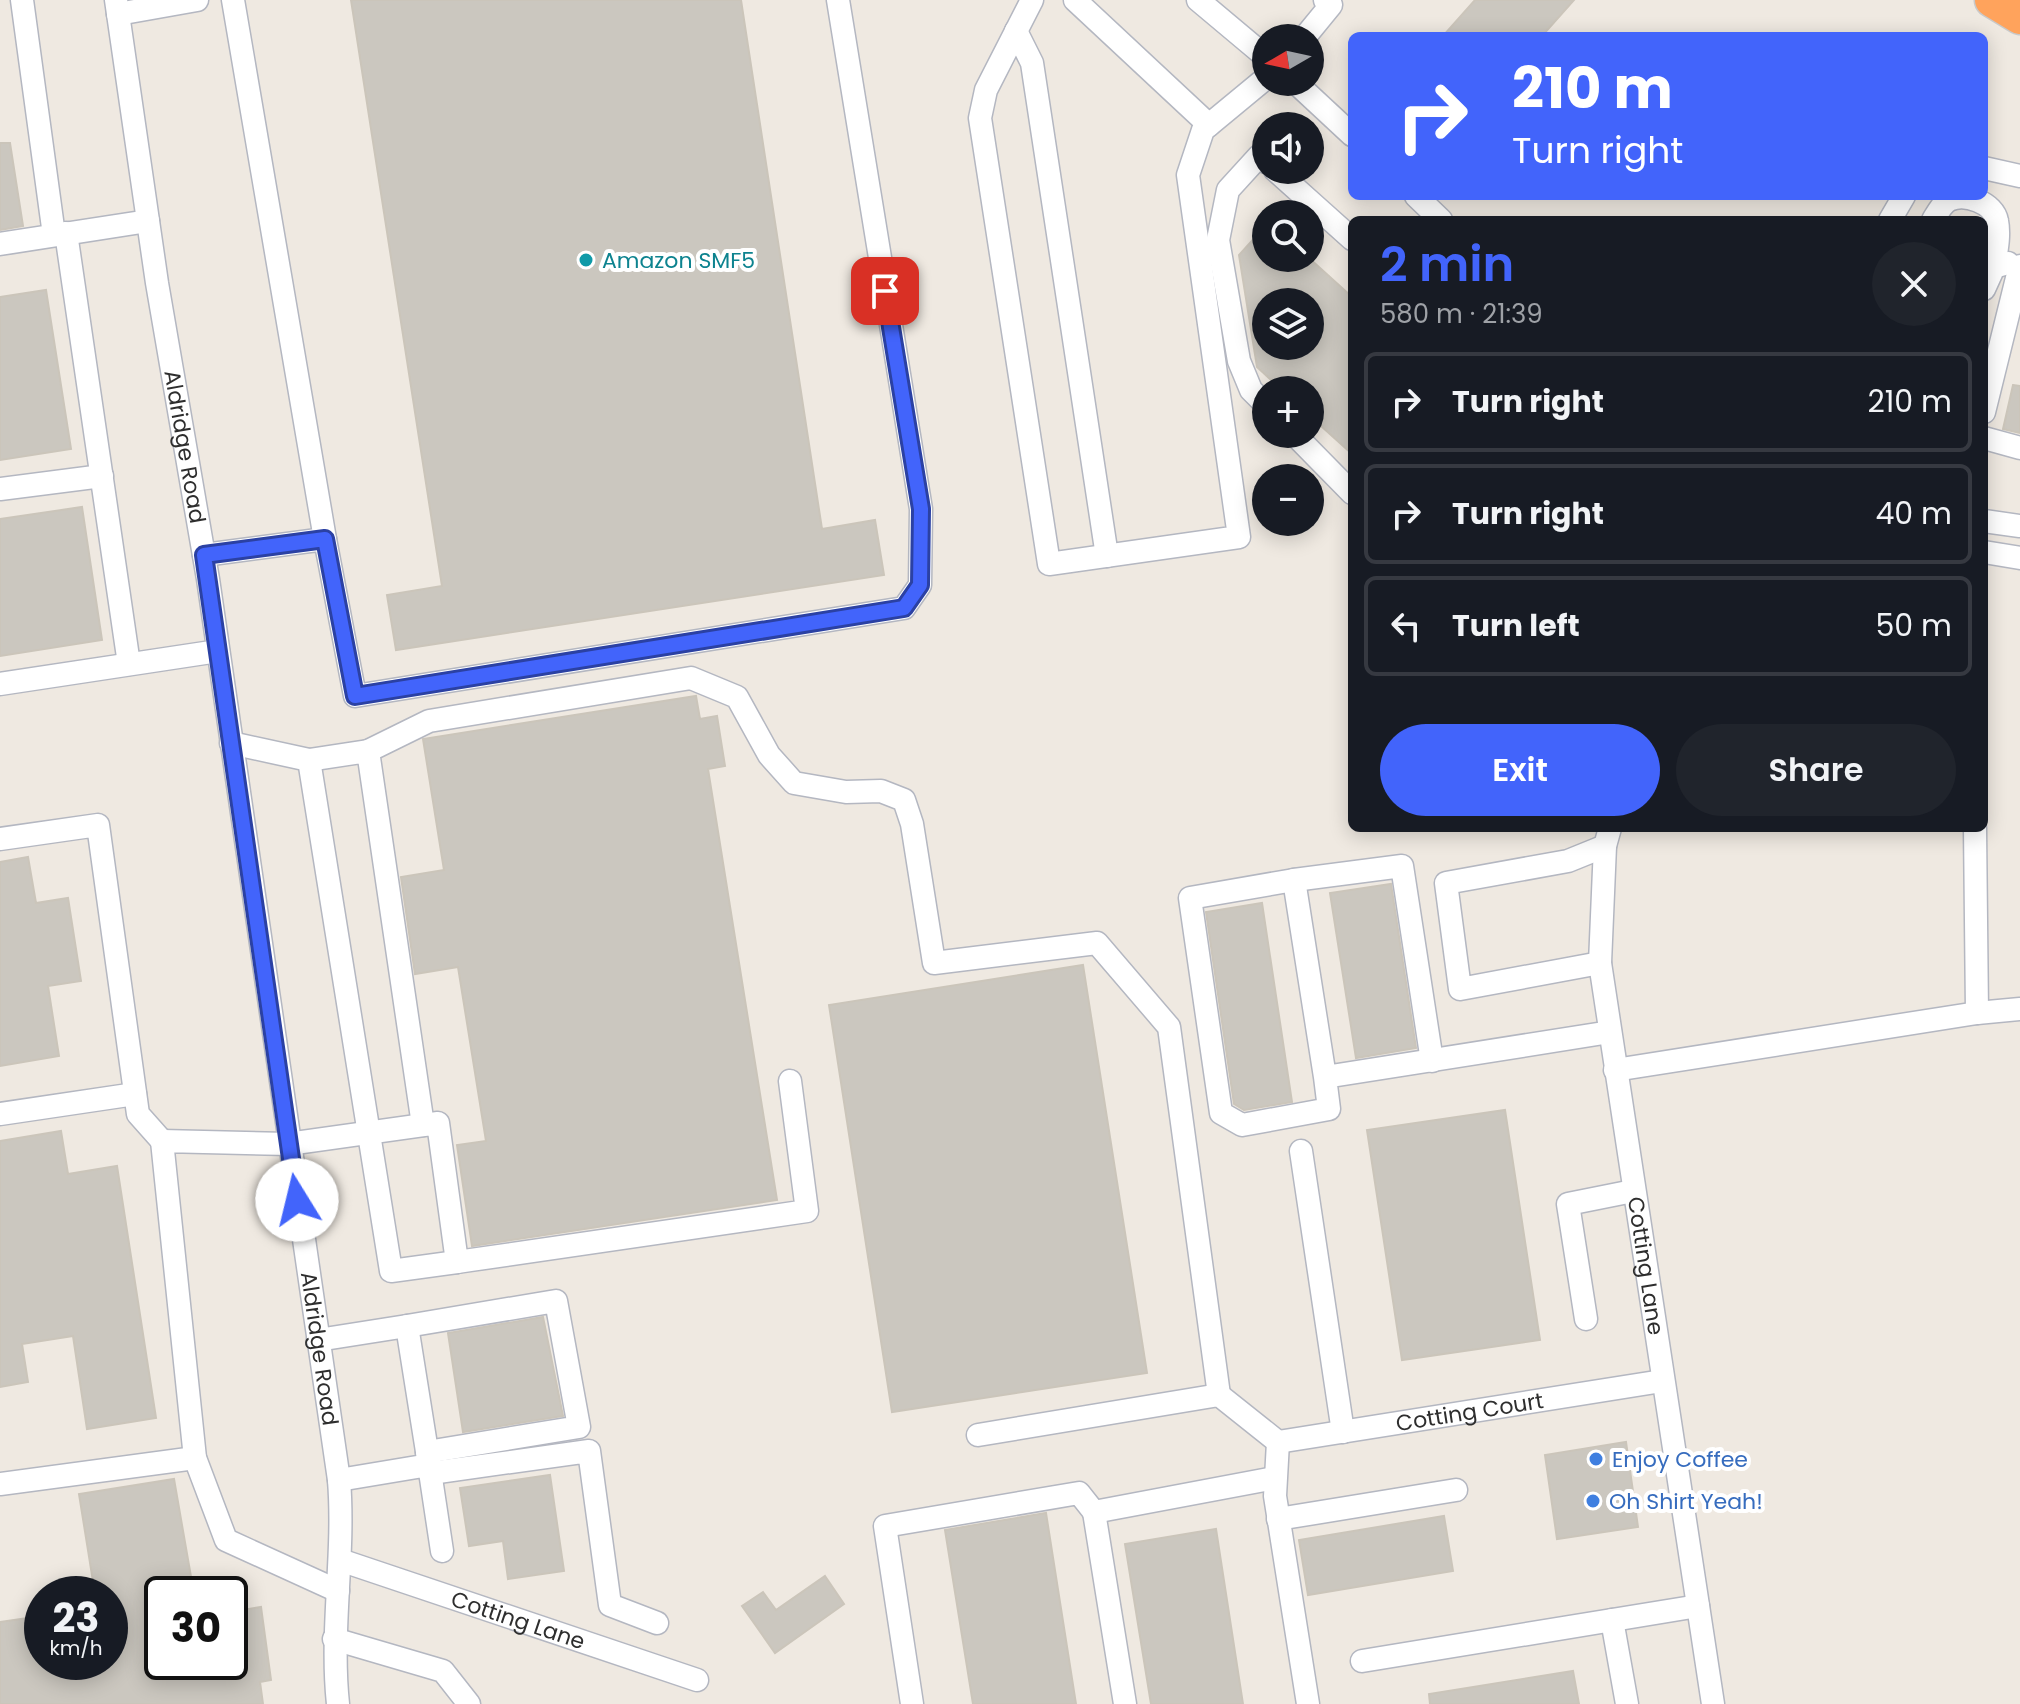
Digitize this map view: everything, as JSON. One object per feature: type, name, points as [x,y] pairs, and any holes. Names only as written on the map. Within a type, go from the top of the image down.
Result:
[{"type":"highway","points":[[1992,0],[2020,17]]},
{"type":"street","points":[[22,0],[102,476],[129,664]]},
{"type":"street","points":[[117,7],[197,0]]},
{"type":"street","points":[[233,0],[325,539],[355,696],[904,608],[920,585],[921,509],[838,0]]},
{"type":"street","points":[[1032,0],[986,90],[980,118],[1049,564],[1239,537],[1188,175],[1203,130],[1252,90]]},
{"type":"street","points":[[1075,0],[1209,125]]},
{"type":"street","points":[[1198,0],[1252,45]]},
{"type":"street","points":[[1315,24],[1331,5],[1325,0]]},
{"type":"street","name":"Aldridge Road","points":[[117,7],[148,221],[204,555],[339,1480],[342,1524],[334,1639],[338,1704]]},
{"type":"street","points":[[1016,31],[1032,63],[1107,556]]},
{"type":"street","points":[[1310,96],[1348,131]]},
{"type":"street","points":[[1252,164],[1228,190],[1218,240],[1239,361],[1252,391]]},
{"type":"street","points":[[1988,169],[2020,176]]},
{"type":"street","points":[[1291,184],[1348,235]]},
{"type":"street","points":[[1420,200],[1437,216]]},
{"type":"street","points":[[1936,216],[1950,200]]},
{"type":"street","points":[[1966,200],[1990,208],[1997,219],[1994,267],[1988,280]]},
{"type":"street","points":[[0,244],[148,221]]},
{"type":"street","points":[[1994,267],[2020,260]]},
{"type":"street","points":[[1989,371],[2011,338],[2020,266]]},
{"type":"street","points":[[1988,439],[2020,448]]},
{"type":"street","points":[[1308,448],[1348,489]]},
{"type":"street","points":[[0,489],[102,476]]},
{"type":"street","points":[[1988,522],[2020,526]]},
{"type":"street","points":[[1988,533],[2020,537]]},
{"type":"street","points":[[204,555],[325,539]]},
{"type":"street","points":[[1988,553],[2020,558]]},
{"type":"street","points":[[0,684],[218,651]]},
{"type":"street","points":[[231,743],[309,760],[368,751],[429,721],[691,678],[737,697],[769,755],[794,783],[846,792],[881,791],[904,800],[912,824],[934,963],[1097,943],[1169,1027],[1219,1395],[1278,1442],[1275,1478],[1278,1519],[1308,1704]]},
{"type":"street","points":[[368,751],[423,1125]]},
{"type":"street","points":[[309,760],[391,1271],[807,1211],[790,1081]]},
{"type":"street","points":[[0,839],[98,825],[138,1114],[162,1141],[195,1458],[226,1540],[338,1591]]},
{"type":"street","points":[[1975,832],[1977,1013]]},
{"type":"street","points":[[1600,963],[1460,989],[1446,883],[1568,861],[1608,837]]},
{"type":"street","name":"Cotting Lane","points":[[1608,837],[1600,963],[1713,1704]]},
{"type":"street","points":[[1294,880],[1329,1109],[1242,1125],[1221,1113],[1190,898],[1294,880],[1402,866],[1432,1061]]},
{"type":"street","points":[[1615,1070],[1977,1013],[2020,1009]]},
{"type":"street","points":[[1325,1077],[1610,1032]]},
{"type":"street","points":[[0,1114],[135,1094]]},
{"type":"street","points":[[162,1141],[288,1144],[438,1123],[457,1262]]},
{"type":"street","points":[[1301,1151],[1343,1432]]},
{"type":"street","points":[[1586,1319],[1568,1204],[1633,1191]]},
{"type":"street","points":[[318,1340],[556,1301],[579,1427],[429,1463],[339,1480]]},
{"type":"street","points":[[407,1326],[442,1551]]},
{"type":"street","name":"Cotting Court","points":[[1278,1442],[1662,1381]]},
{"type":"street","points":[[978,1435],[1219,1395]]},
{"type":"street","points":[[429,1463],[589,1451],[610,1605],[657,1623]]},
{"type":"street","points":[[0,1484],[195,1458]]},
{"type":"street","points":[[1094,1512],[1275,1478]]},
{"type":"street","points":[[1278,1519],[1456,1490]]},
{"type":"street","points":[[912,1704],[885,1526],[1079,1493],[1094,1512],[1125,1704]]},
{"type":"street","name":"Cotting Lane","points":[[340,1560],[697,1680]]},
{"type":"street","points":[[1362,1661],[1698,1606]]},
{"type":"street","points":[[1612,1620],[1627,1704]]},
{"type":"street","points":[[334,1639],[443,1671],[469,1704]]},
{"type":"building","name":"Amazon SMF5","points":[[351,0],[741,0],[822,529],[875,520],[884,575],[396,650],[387,595],[442,586]]},
{"type":"building","points":[[1475,0],[1574,0],[1546,32],[1447,32]]},
{"type":"building","points":[[0,143],[10,143],[23,226],[0,230]]},
{"type":"building","points":[[1252,241],[1252,272],[1324,272],[1348,293],[1348,450],[1324,429],[1324,376],[1267,376],[1257,367],[1256,360],[1324,360],[1324,288],[1252,288],[1252,336],[1239,255]]},
{"type":"building","points":[[46,290],[71,449],[0,460],[0,297]]},
{"type":"building","points":[[2013,385],[2020,386],[2020,433],[2003,429]]},
{"type":"building","points":[[82,507],[102,640],[0,656],[0,519]]},
{"type":"building","points":[[696,696],[700,719],[717,716],[725,766],[708,769],[777,1200],[472,1246],[457,1145],[486,1141],[458,967],[415,974],[401,877],[444,870],[423,739]]},
{"type":"building","points":[[28,857],[36,903],[68,898],[81,981],[48,986],[59,1056],[0,1066],[0,862]]},
{"type":"building","points":[[1391,884],[1416,1048],[1356,1058],[1330,893]]},
{"type":"building","points":[[1262,903],[1292,1102],[1244,1110],[1234,1104],[1206,912]]},
{"type":"building","points":[[1083,965],[1147,1373],[892,1412],[829,1005]]},
{"type":"building","points":[[1505,1110],[1540,1340],[1402,1360],[1367,1130]]},
{"type":"building","points":[[61,1131],[68,1174],[117,1166],[156,1418],[87,1429],[73,1336],[22,1344],[28,1382],[0,1387],[0,1141]]},
{"type":"building","points":[[543,1317],[563,1416],[463,1432],[448,1333]]},
{"type":"building","name":"Oh Shirt Yeah!","points":[[1626,1442],[1638,1527],[1557,1539],[1545,1455]]},
{"type":"building","points":[[550,1475],[564,1571],[508,1579],[503,1541],[469,1546],[460,1488]]},
{"type":"building","points":[[174,1479],[191,1576],[144,1576],[144,1680],[248,1680],[248,1609],[261,1607],[271,1680],[260,1682],[263,1704],[0,1704],[0,1622],[24,1619],[24,1680],[128,1680],[128,1576],[92,1576],[79,1494]]},
{"type":"building","points":[[1046,1513],[1076,1704],[973,1704],[945,1530]]},
{"type":"building","points":[[1444,1516],[1453,1571],[1308,1595],[1299,1540]]},
{"type":"building","points":[[1216,1529],[1243,1704],[1151,1704],[1125,1544]]},
{"type":"building","points":[[825,1576],[844,1604],[775,1653],[742,1606],[763,1592],[776,1610]]},
{"type":"building","points":[[1573,1671],[1579,1704],[1430,1704],[1429,1694]]},
{"type":"place","name":"Amazon SMF5","points":[[586,260]]},
{"type":"place","name":"Enjoy Coffee","points":[[1596,1459]]},
{"type":"place","name":"Oh Shirt Yeah!","points":[[1593,1501]]},
{"type":"route","points":[[297,1200],[204,555],[325,539],[355,696],[904,608],[920,585],[921,509],[885,291]]}]
